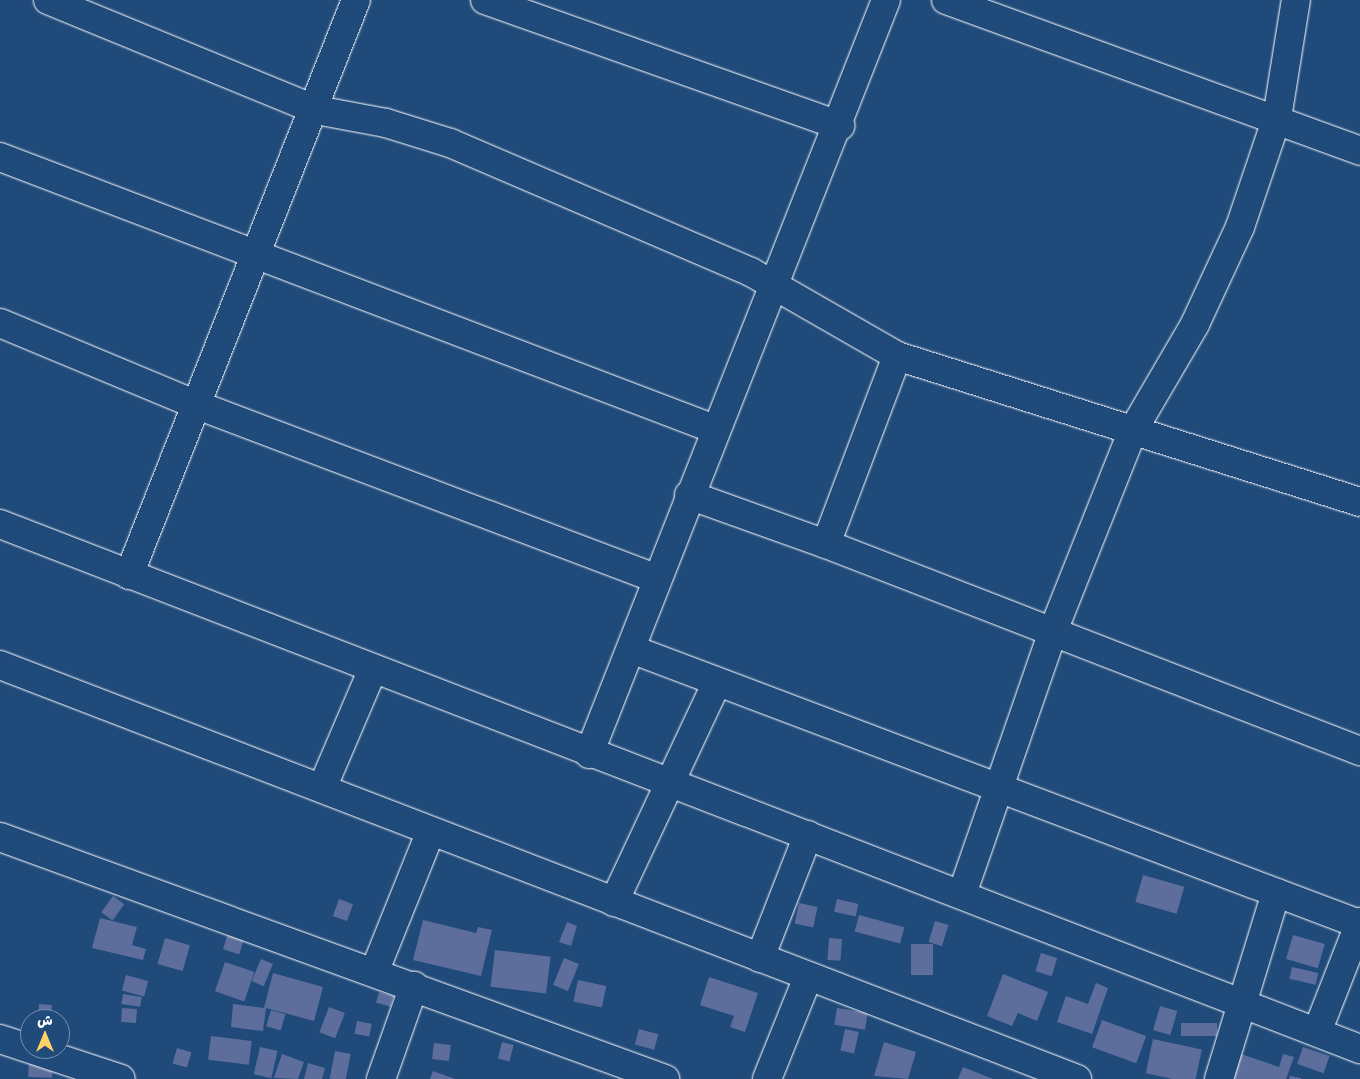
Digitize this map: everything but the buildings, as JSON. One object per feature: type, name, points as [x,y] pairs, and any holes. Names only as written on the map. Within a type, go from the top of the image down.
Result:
[{"type":"street","points":[[48,0],[316,110],[386,123],[450,143],[773,284],[897,356],[1132,432],[1360,502]]},
{"type":"street","points":[[129,575],[254,256],[316,110],[356,0]]},
{"type":"street","points":[[485,0],[840,126]]},
{"type":"street","points":[[590,754],[714,429],[840,126],[886,0]]},
{"type":"street","points":[[946,0],[1277,118],[1360,151]]},
{"type":"street","points":[[962,894],[1053,631],[1132,432],[1195,324],[1240,227],[1277,118],[1296,0]]},
{"type":"street","points":[[0,156],[254,256],[714,429]]},
{"type":"street","points":[[0,323],[196,405],[657,579]]},
{"type":"street","points":[[826,544],[897,356]]},
{"type":"street","points":[[689,495],[826,544],[1360,751]]},
{"type":"street","points":[[0,524],[590,754],[808,834],[1360,1048]]},
{"type":"street","points":[[630,649],[1360,922],[1317,1032]]},
{"type":"street","points":[[0,665],[323,786],[430,833],[1077,1079]]},
{"type":"street","points":[[323,786],[373,670]]},
{"type":"street","points":[[614,902],[717,682]]},
{"type":"street","points":[[375,970],[430,833]]},
{"type":"street","points":[[760,958],[808,834]]},
{"type":"street","points":[[0,837],[375,970],[665,1079]]},
{"type":"street","points":[[1219,1079],[1276,892]]},
{"type":"street","points":[[767,1079],[808,977]]},
{"type":"street","points":[[382,1079],[414,986]]},
{"type":"street","points":[[0,1039],[121,1079]]}]
